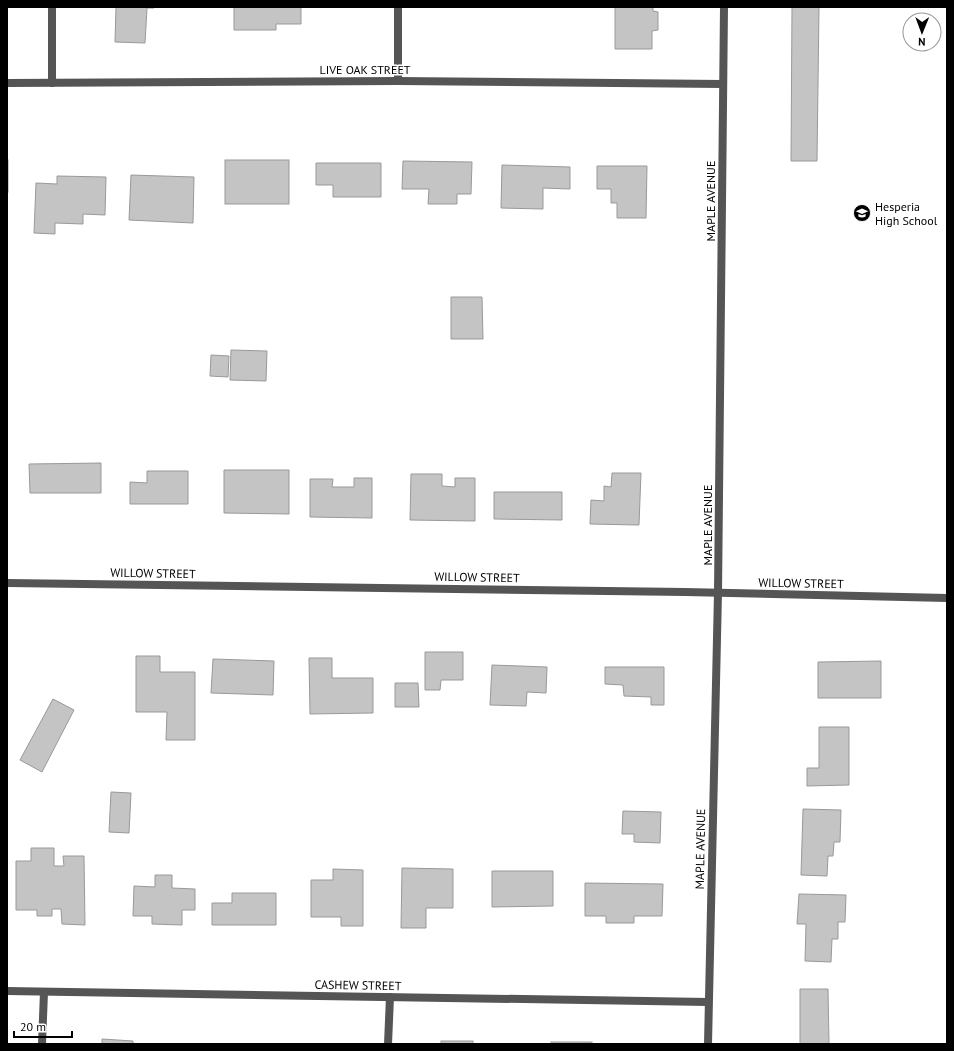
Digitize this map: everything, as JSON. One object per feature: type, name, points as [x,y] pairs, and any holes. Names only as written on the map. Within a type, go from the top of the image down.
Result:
[{"type":"street","points":[[52,7],[52,83]]},
{"type":"street","points":[[398,7],[398,81]]},
{"type":"street","name":"MAPLE AVENUE","points":[[708,1044],[718,593],[724,7]]},
{"type":"street","name":"LIVE OAK STREET","points":[[7,82],[398,81],[723,84]]},
{"type":"street","name":"WILLOW STREET","points":[[7,583],[718,593],[947,598]]},
{"type":"street","name":"CASHEW STREET","points":[[7,991],[708,1002]]},
{"type":"street","points":[[42,1044],[44,992]]},
{"type":"street","points":[[388,1044],[390,997]]},
{"type":"building","points":[[116,7],[154,7],[147,8],[145,43],[115,42]]},
{"type":"building","points":[[234,7],[301,7],[301,24],[276,24],[276,30],[234,30]]},
{"type":"building","points":[[615,7],[653,7],[653,11],[658,12],[658,30],[652,31],[652,49],[615,49]]},
{"type":"building","points":[[792,7],[819,7],[817,161],[791,161]]},
{"type":"building","points":[[8,160],[8,192],[7,192]]},
{"type":"building","points":[[225,160],[289,160],[289,204],[225,204]]},
{"type":"building","points":[[403,161],[472,162],[471,194],[457,194],[457,204],[428,204],[429,189],[402,189]]},
{"type":"building","points":[[316,163],[381,163],[381,197],[333,197],[333,185],[316,185]]},
{"type":"building","points":[[502,165],[570,167],[570,189],[543,188],[543,209],[501,208]]},
{"type":"building","points":[[597,166],[647,166],[646,218],[617,218],[617,203],[611,203],[611,189],[597,189]]},
{"type":"building","points":[[131,175],[194,177],[193,223],[129,220]]},
{"type":"building","points":[[57,176],[106,177],[105,215],[83,214],[83,224],[55,223],[55,234],[34,233],[36,183],[57,184]]},
{"type":"building","points":[[451,297],[482,297],[483,339],[451,339]]},
{"type":"building","points":[[231,350],[267,351],[266,381],[230,380]]},
{"type":"building","points":[[211,355],[229,356],[228,377],[210,376]]},
{"type":"building","points":[[101,463],[101,493],[30,493],[29,464]]},
{"type":"building","points":[[224,470],[289,470],[289,514],[224,513]]},
{"type":"building","points":[[147,471],[188,471],[188,504],[130,504],[130,482],[147,483]]},
{"type":"building","points":[[612,473],[641,473],[639,525],[590,524],[591,500],[604,501],[604,486],[611,487]]},
{"type":"building","points":[[411,474],[442,474],[442,486],[455,487],[455,478],[475,478],[475,521],[410,520]]},
{"type":"building","points":[[354,478],[372,478],[372,518],[310,517],[310,479],[333,479],[332,487],[354,487]]},
{"type":"building","points":[[494,492],[562,492],[562,520],[494,519]]},
{"type":"building","points":[[425,652],[463,652],[463,680],[441,680],[440,690],[425,690]]},
{"type":"building","points":[[136,656],[160,656],[160,672],[195,672],[195,740],[166,740],[167,712],[136,712]]},
{"type":"building","points":[[309,658],[332,658],[332,678],[373,678],[373,713],[310,714]]},
{"type":"building","points":[[213,659],[274,661],[273,695],[211,693]]},
{"type":"building","points":[[881,661],[881,698],[818,698],[818,662]]},
{"type":"building","points":[[492,665],[547,667],[546,693],[527,692],[526,706],[490,705]]},
{"type":"building","points":[[605,667],[664,667],[664,705],[651,705],[651,697],[624,696],[623,685],[605,684]]},
{"type":"building","points":[[395,683],[418,683],[419,707],[395,707]]},
{"type":"building","points":[[53,699],[74,710],[42,772],[20,760]]},
{"type":"building","points":[[819,727],[849,727],[849,785],[807,786],[807,768],[819,768]]},
{"type":"building","points":[[111,792],[131,793],[129,833],[109,832]]},
{"type":"building","points":[[803,809],[841,810],[840,842],[834,842],[833,856],[828,856],[827,876],[801,875]]},
{"type":"building","points":[[623,811],[661,812],[660,843],[634,842],[634,834],[622,834]]},
{"type":"building","points":[[31,848],[54,848],[54,866],[64,866],[63,856],[84,856],[85,925],[62,924],[61,909],[52,909],[52,916],[37,916],[37,910],[16,910],[16,861],[31,861]]},
{"type":"building","points":[[402,868],[453,869],[453,908],[426,908],[426,928],[401,928]]},
{"type":"building","points":[[333,869],[363,870],[363,926],[341,926],[341,917],[311,917],[311,880],[333,880]]},
{"type":"building","points":[[492,871],[553,871],[553,906],[492,907]]},
{"type":"building","points":[[155,875],[172,875],[172,888],[195,889],[195,910],[182,910],[182,925],[152,924],[152,916],[133,916],[134,886],[155,887]]},
{"type":"building","points":[[585,883],[663,884],[662,916],[634,916],[634,923],[606,923],[606,916],[585,916]]},
{"type":"building","points":[[232,893],[276,893],[276,925],[212,925],[212,903],[232,903]]},
{"type":"building","points":[[799,894],[846,895],[845,922],[838,922],[838,939],[832,939],[831,962],[805,961],[806,924],[797,924]]},
{"type":"building","points":[[800,989],[828,989],[829,1044],[800,1044]]},
{"type":"building","points":[[102,1039],[133,1041],[133,1044],[102,1044]]},
{"type":"building","points":[[441,1041],[473,1041],[473,1044],[441,1044]]},
{"type":"building","points":[[551,1042],[592,1042],[592,1044],[551,1044]]},
{"type":"place","name":"Hesperia High School","points":[[862,213]]}]
